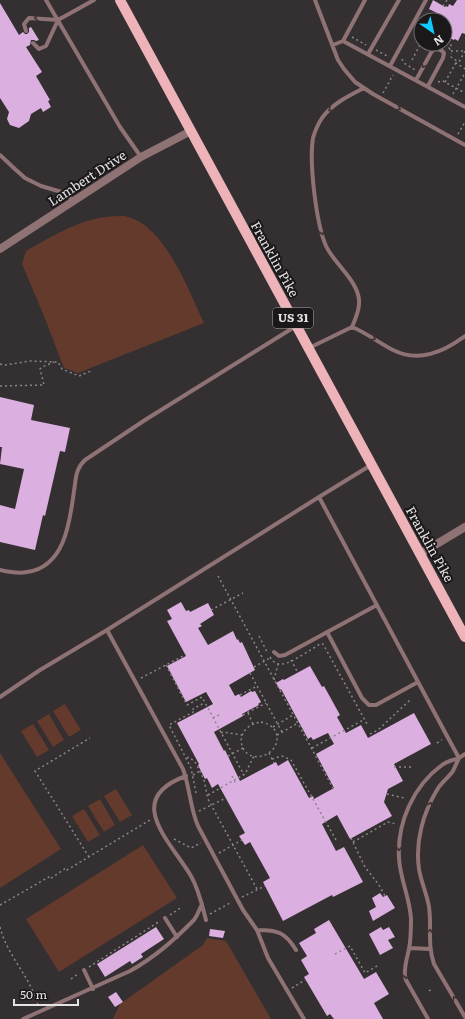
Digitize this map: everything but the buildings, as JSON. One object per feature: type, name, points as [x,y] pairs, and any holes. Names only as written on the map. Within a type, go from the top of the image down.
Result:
[{"type":"main road","name":"Franklin Pike","points":[[120,0],[465,636]]},
{"type":"street","name":"Lambert Drive","points":[[0,249],[141,157],[190,131]]},
{"type":"street","points":[[420,554],[465,527]]},
{"type":"lane","points":[[46,0],[120,127],[141,157]]},
{"type":"lane","points":[[26,30],[24,24],[29,18],[58,20],[94,0]]},
{"type":"lane","points":[[315,0],[338,60],[355,82],[380,98],[465,145]]},
{"type":"lane","points":[[333,45],[343,41],[365,0]]},
{"type":"lane","points":[[368,54],[399,0]]},
{"type":"lane","points":[[390,66],[426,0]]},
{"type":"lane","points":[[33,43],[34,46],[39,49],[45,47],[58,20]]},
{"type":"lane","points":[[343,41],[465,107]]},
{"type":"lane","points":[[416,80],[432,51],[436,49],[441,50],[444,53],[444,58],[428,86]]},
{"type":"lane","points":[[309,348],[352,327],[359,305],[355,286],[329,251],[322,235],[317,205],[312,148],[315,132],[325,114],[335,104],[364,88]]},
{"type":"lane","points":[[0,155],[25,178],[41,186],[64,193],[74,201]]},
{"type":"lane","points":[[0,570],[20,573],[32,572],[45,565],[54,557],[63,542],[67,531],[72,510],[76,473],[85,460],[145,420],[297,326]]},
{"type":"lane","points":[[352,327],[367,334],[393,350],[418,356],[440,352],[465,336]]},
{"type":"lane","points":[[0,697],[40,670],[372,465]]},
{"type":"lane","points":[[319,497],[459,758]]},
{"type":"lane","points":[[274,652],[279,656],[285,655],[377,605]]},
{"type":"lane","points":[[107,630],[179,760],[186,776],[193,814],[214,856],[243,910],[257,930],[268,958],[304,1019]]},
{"type":"lane","points":[[327,632],[362,698],[369,705],[376,706],[418,682]]},
{"type":"lane","points":[[428,1019],[406,980],[404,972],[411,934],[410,909],[399,858],[400,834],[411,801],[429,777],[443,764],[465,754]]},
{"type":"lane","points":[[459,758],[452,772],[438,789],[423,822],[420,834],[419,869],[428,898],[431,927],[430,949],[434,964],[465,1017]]},
{"type":"lane","points":[[186,776],[172,782],[160,791],[156,803],[155,816],[158,828],[194,882],[206,920]]},
{"type":"lane","points":[[24,1019],[130,972],[146,962],[164,949],[196,918],[202,904]]},
{"type":"lane","points":[[165,918],[177,937]]},
{"type":"lane","points":[[257,930],[280,932],[290,941],[296,950]]},
{"type":"lane","points":[[409,948],[430,949]]},
{"type":"lane","points":[[84,970],[93,988]]},
{"type":"path","points":[[443,6],[447,0]]},
{"type":"path","points":[[445,82],[456,63],[459,62],[464,51],[453,50]]},
{"type":"path","points":[[412,60],[416,52]]},
{"type":"path","points":[[451,52],[451,57],[457,61],[456,63],[465,69]]},
{"type":"path","points":[[380,98],[402,58]]},
{"type":"path","points":[[450,99],[465,73]]},
{"type":"path","points":[[455,139],[465,122]]},
{"type":"path","points":[[0,364],[5,365],[30,361],[58,362],[62,369],[79,376],[91,371]]},
{"type":"path","points":[[0,386],[44,385],[40,369],[56,362]]},
{"type":"path","points":[[218,576],[333,788]]},
{"type":"path","points":[[211,610],[243,593]]},
{"type":"path","points":[[259,636],[272,661],[278,664],[284,664],[320,644],[323,645],[367,724]]},
{"type":"path","points":[[136,681],[185,655]]},
{"type":"path","points":[[254,667],[270,658]]},
{"type":"path","points":[[291,660],[298,673]]},
{"type":"path","points":[[274,680],[278,664]]},
{"type":"path","points":[[166,665],[187,705],[197,698],[202,697],[244,775]]},
{"type":"path","points":[[250,673],[282,732]]},
{"type":"path","points":[[240,695],[257,686]]},
{"type":"path","points":[[370,734],[378,730],[410,700]]},
{"type":"path","points":[[197,797],[193,775],[169,725],[195,711],[193,709],[205,702]]},
{"type":"path","points":[[243,715],[266,702]]},
{"type":"path","points":[[248,712],[253,724]]},
{"type":"path","points":[[213,718],[219,715]]},
{"type":"path","points":[[272,727],[293,715]]},
{"type":"path","points":[[312,748],[365,719]]},
{"type":"path","points":[[264,723],[272,727],[277,735],[276,745],[269,753],[254,756],[243,748],[241,740],[246,729],[253,724],[264,723]]},
{"type":"path","points":[[277,735],[298,723]]},
{"type":"path","points":[[221,733],[242,735]]},
{"type":"path","points":[[89,856],[35,771],[90,738]]},
{"type":"path","points":[[228,756],[243,748]]},
{"type":"path","points":[[269,753],[274,763]]},
{"type":"path","points":[[208,795],[246,774],[254,756]]},
{"type":"path","points":[[272,759],[282,756],[291,760],[336,840]]},
{"type":"path","points":[[186,758],[189,757],[195,762],[200,771],[211,805],[257,889]]},
{"type":"path","points":[[394,767],[413,767]]},
{"type":"path","points":[[193,775],[200,771]]},
{"type":"path","points":[[232,776],[236,784]]},
{"type":"path","points":[[387,794],[404,798]]},
{"type":"path","points":[[193,814],[226,798]]},
{"type":"path","points":[[198,807],[200,811]]},
{"type":"path","points":[[0,905],[49,877],[50,879],[66,868],[67,870],[155,816]]},
{"type":"path","points":[[353,842],[388,822],[396,824]]},
{"type":"path","points":[[165,839],[169,836],[192,848],[206,840]]},
{"type":"path","points":[[351,838],[365,867],[379,885],[385,896]]},
{"type":"path","points":[[214,856],[242,840]]},
{"type":"path","points":[[71,978],[182,907]]},
{"type":"path","points":[[0,927],[6,944],[33,989],[40,1012]]},
{"type":"path","points":[[335,954],[350,946],[365,973],[378,966]]},
{"type":"path","points":[[288,991],[305,980]]},
{"type":"path","points":[[429,991],[433,988]]},
{"type":"shaded area","points":[[111,216],[125,216],[138,221],[146,227],[166,248],[181,273],[204,323],[78,373],[64,368],[22,264],[26,251],[75,225]]},
{"type":"shaded area","points":[[65,704],[81,730],[69,737],[53,711]]},
{"type":"shaded area","points":[[49,714],[64,740],[53,747],[37,721]]},
{"type":"shaded area","points":[[33,724],[49,750],[37,757],[21,731]]},
{"type":"shaded area","points":[[0,753],[61,849],[0,888]]},
{"type":"shaded area","points":[[116,789],[132,815],[120,822],[104,796]]},
{"type":"shaded area","points":[[100,799],[115,825],[104,832],[88,806]]},
{"type":"shaded area","points":[[84,809],[100,835],[88,842],[72,816]]},
{"type":"shaded area","points":[[143,845],[177,898],[59,972],[26,919]]},
{"type":"shaded area","points":[[207,938],[226,941],[271,1019],[113,1019],[120,1004],[203,945]]}]
